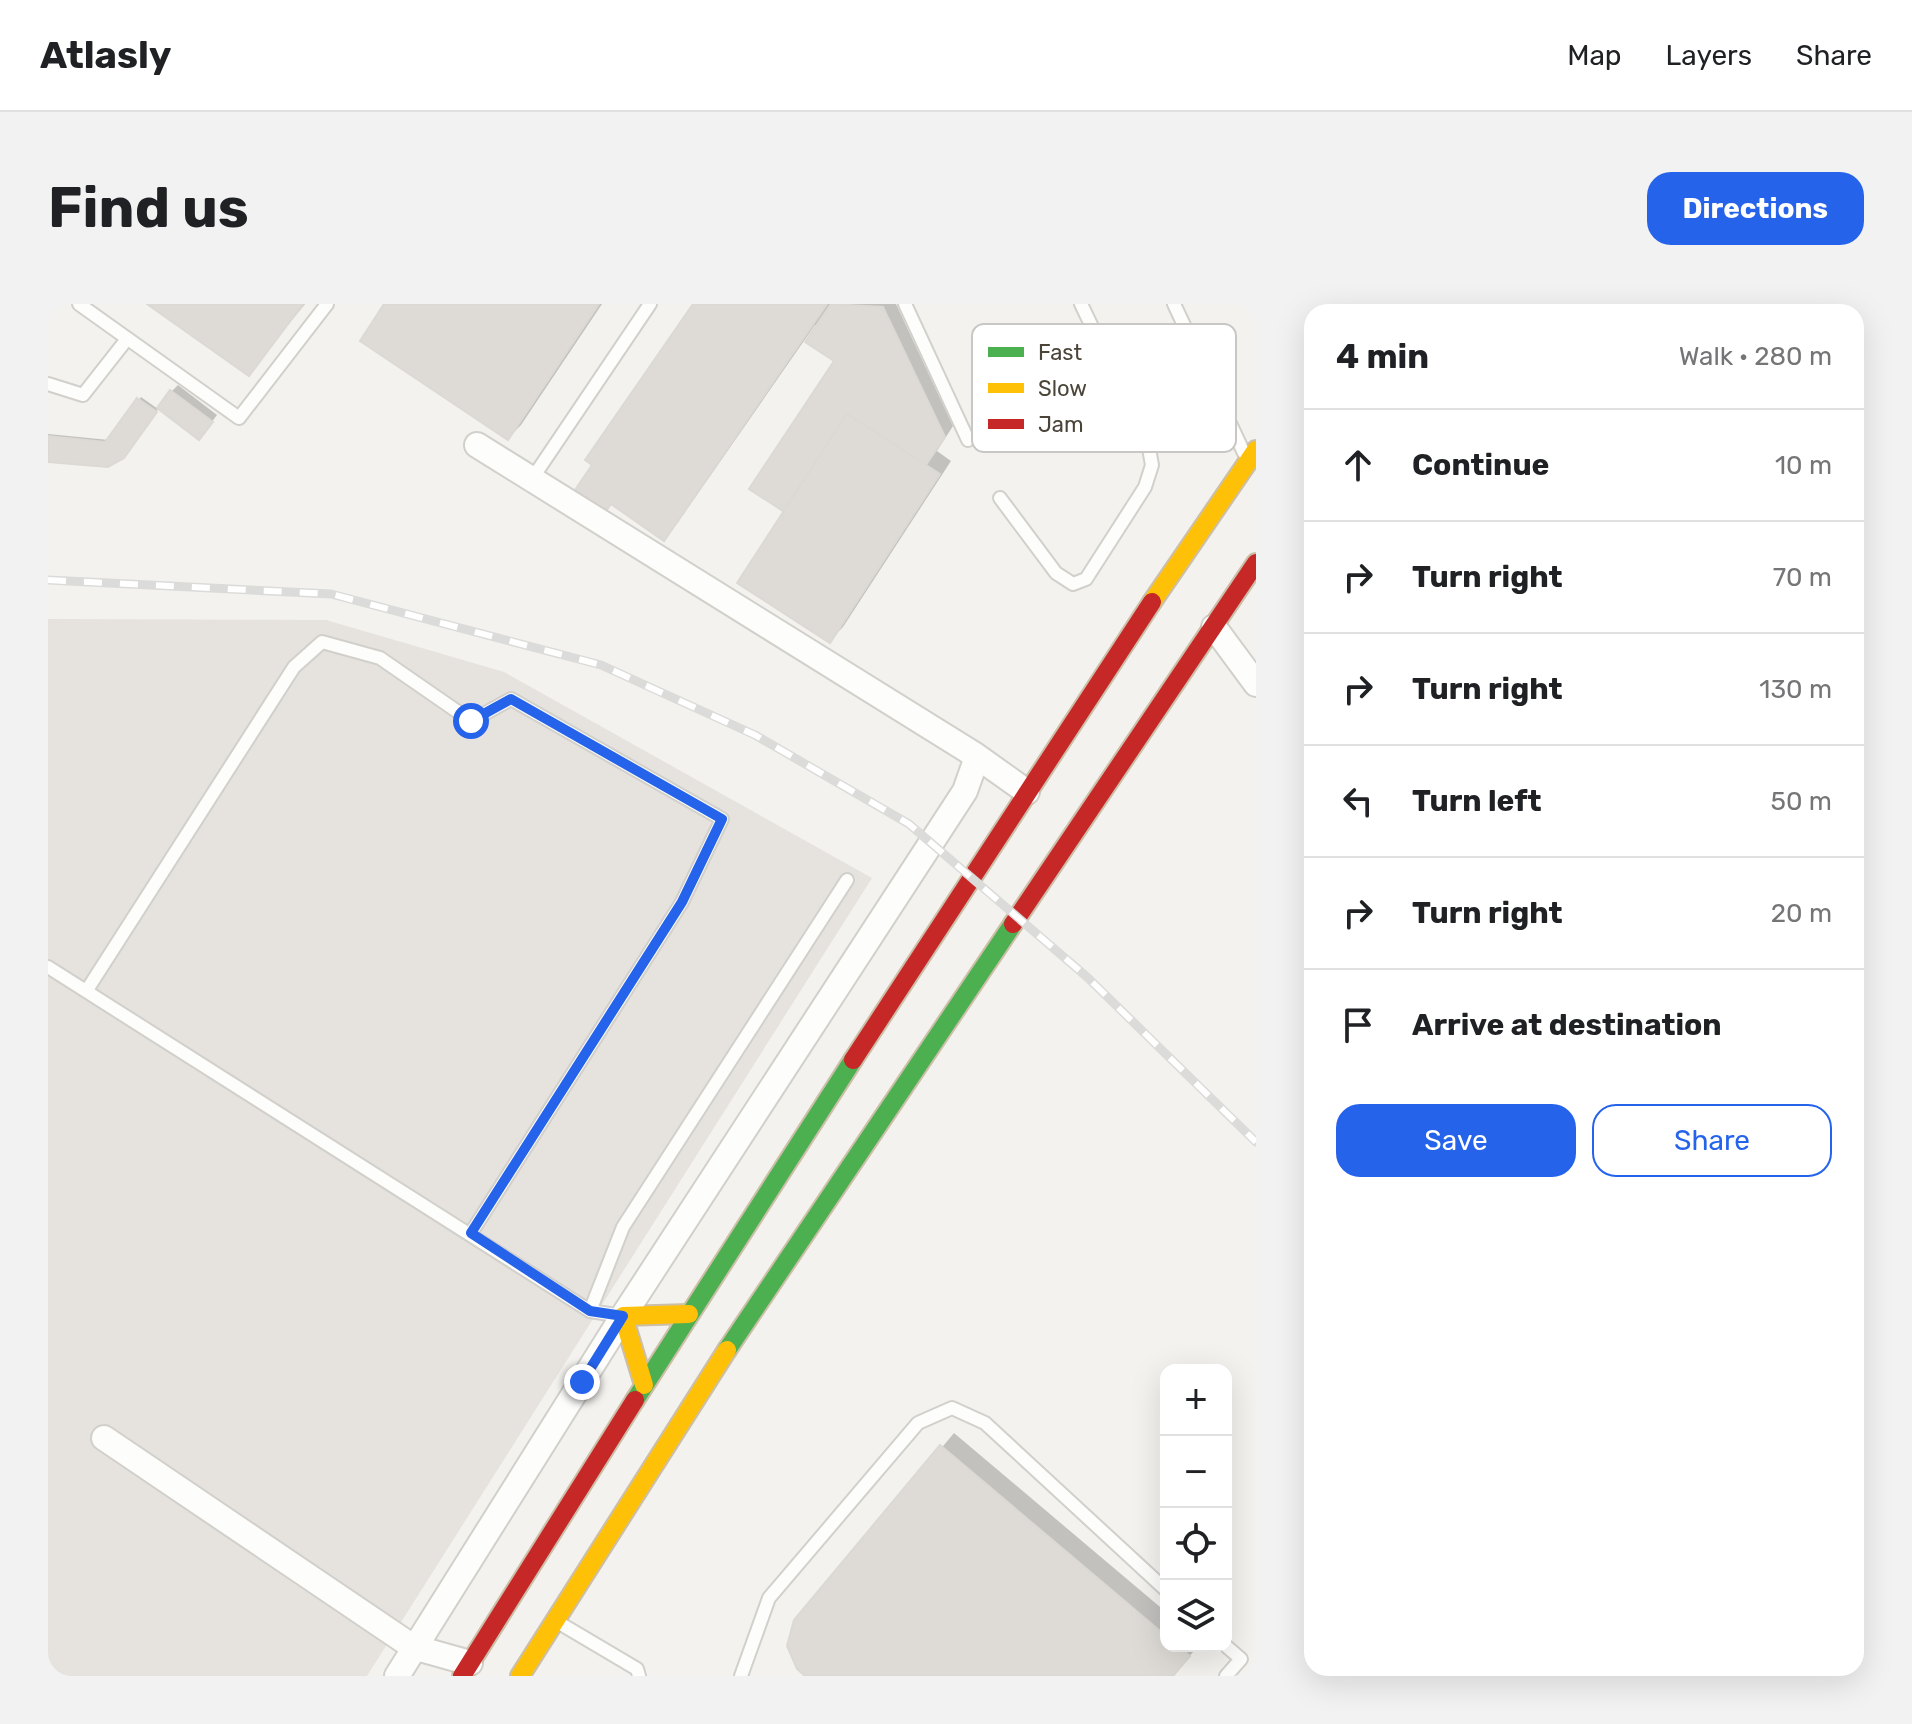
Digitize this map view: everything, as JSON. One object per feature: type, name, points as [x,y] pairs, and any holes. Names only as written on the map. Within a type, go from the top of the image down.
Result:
[{"type":"highway","points":[[466,1669],[689,1314],[1027,792],[1190,543],[1252,456]]},
{"type":"highway","points":[[520,1676],[702,1388],[1214,627],[1251,577],[1256,563]]},
{"type":"highway","points":[[644,1385],[623,1316],[689,1314]]},
{"type":"street","points":[[477,445],[977,757],[1027,792]]},
{"type":"street","points":[[1214,627],[1256,684]]},
{"type":"street","points":[[397,1676],[623,1316],[965,791],[977,757]]},
{"type":"street","points":[[104,1438],[413,1647],[466,1669]]},
{"type":"lane","points":[[79,304],[239,418],[327,304]]},
{"type":"lane","points":[[532,479],[650,304]]},
{"type":"lane","points":[[905,304],[968,440]]},
{"type":"lane","points":[[1081,304],[1091,324]]},
{"type":"lane","points":[[1174,304],[1184,324]]},
{"type":"lane","points":[[48,384],[83,395],[127,339]]},
{"type":"lane","points":[[1236,425],[1252,456]]},
{"type":"lane","points":[[1000,498],[1056,573],[1073,584],[1086,579],[1145,487],[1152,465],[1150,452]]},
{"type":"lane","points":[[87,990],[294,667],[322,642],[380,658],[471,721],[511,699],[722,819],[682,902],[471,1233]]},
{"type":"lane","points":[[590,1311],[623,1227],[847,880]]},
{"type":"lane","points":[[48,967],[590,1311],[623,1316]]},
{"type":"lane","points":[[741,1676],[769,1598],[918,1423],[952,1408],[985,1423],[1160,1584]]},
{"type":"lane","points":[[555,1620],[637,1669],[639,1676]]},
{"type":"lane","points":[[1226,1676],[1241,1659],[1232,1651]]},
{"type":"shaded area","points":[[48,619],[326,620],[504,672],[872,878],[367,1676],[48,1676]]},
{"type":"building","points":[[147,304],[303,304],[249,376]]},
{"type":"building","points":[[384,304],[599,304],[508,440],[360,341]]},
{"type":"building","points":[[693,304],[827,304],[664,541],[611,504],[606,511],[575,490],[592,465],[585,460]]},
{"type":"building","points":[[831,304],[883,307],[945,437],[926,465],[847,414],[783,511],[749,489],[834,361],[805,342]]},
{"type":"building","points":[[170,390],[213,422],[199,440],[157,408]]},
{"type":"building","points":[[137,398],[157,412],[124,458],[108,467],[48,462],[48,436],[105,442]]},
{"type":"building","points":[[847,414],[940,474],[830,643],[737,583]]},
{"type":"building","points":[[940,1445],[1160,1631],[1160,1652],[1185,1652],[1190,1656],[1173,1676],[805,1676],[797,1669],[787,1646],[794,1620]]},
{"type":"railway","points":[[48,580],[331,594],[601,665],[755,735],[909,824],[1087,977],[1256,1142]]},
{"type":"traffic: fast","points":[[727,1350],[1013,924]]},
{"type":"traffic: fast","points":[[635,1400],[853,1060]]},
{"type":"traffic: slow","points":[[1152,602],[1256,450]]},
{"type":"traffic: slow","points":[[644,1385],[623,1316],[689,1314]]},
{"type":"traffic: slow","points":[[520,1676],[727,1350]]},
{"type":"traffic: jam","points":[[1013,924],[1256,563]]},
{"type":"traffic: jam","points":[[853,1060],[1152,602]]},
{"type":"traffic: jam","points":[[462,1676],[635,1400]]},
{"type":"route","points":[[471,721],[511,699],[722,819],[682,902],[471,1233],[590,1311],[623,1316],[582,1382]]}]
